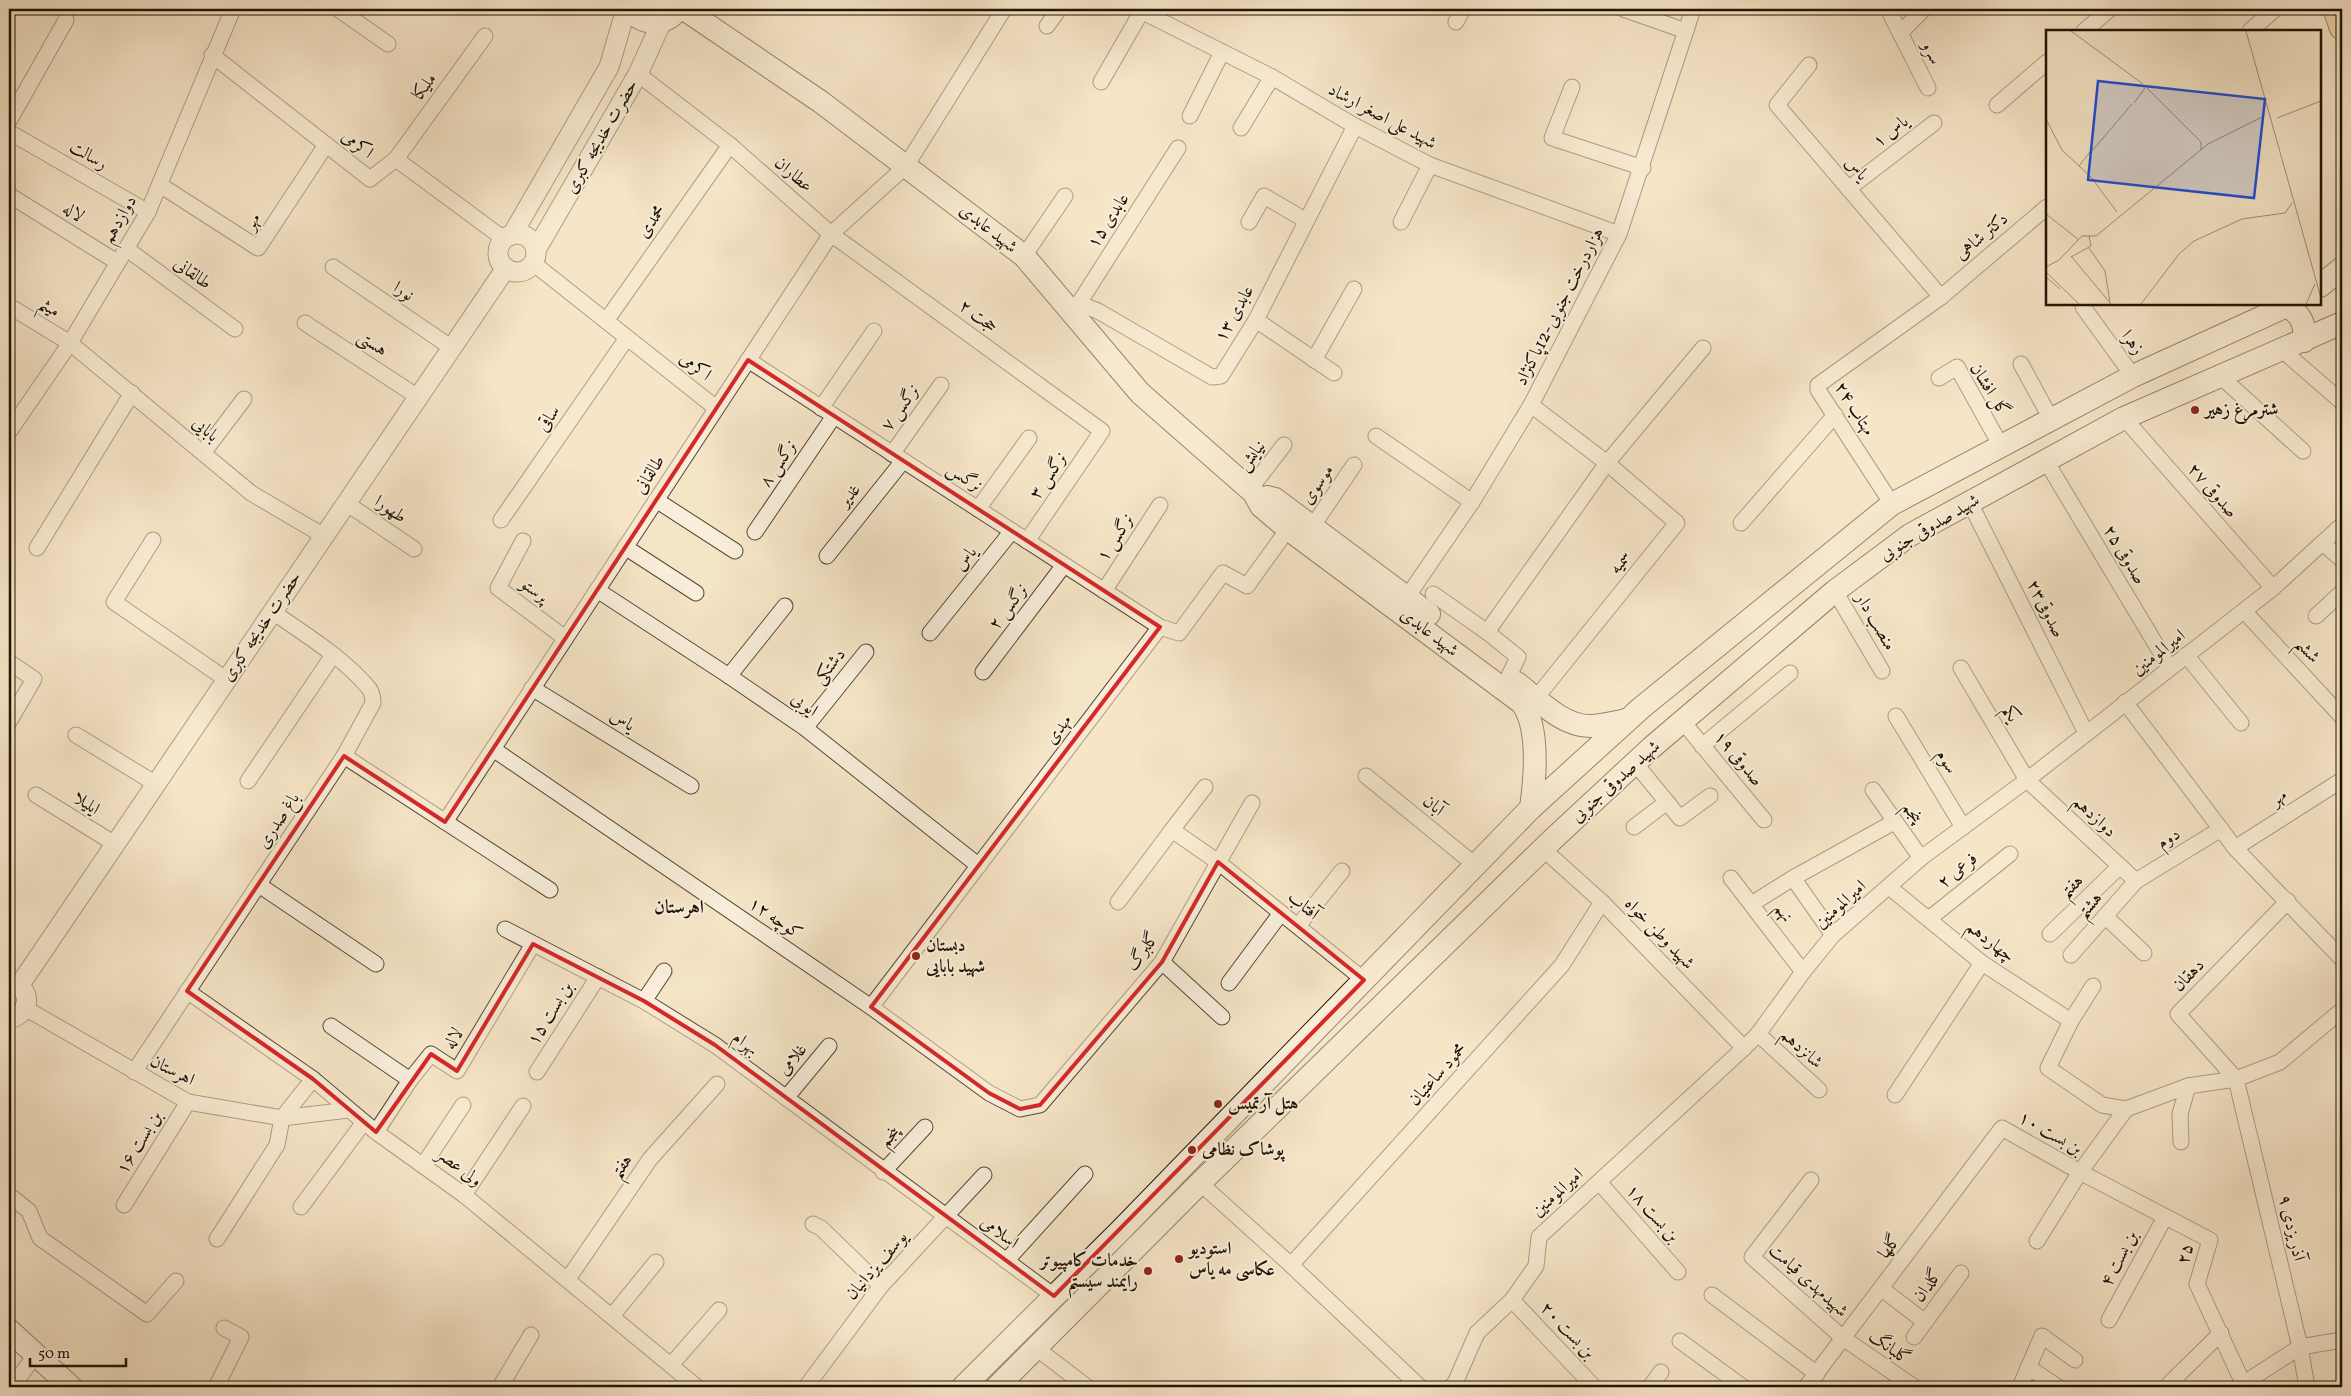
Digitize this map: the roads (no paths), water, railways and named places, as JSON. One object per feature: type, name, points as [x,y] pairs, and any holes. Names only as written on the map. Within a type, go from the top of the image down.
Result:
[{"type":"main road","points":[[628,9],[642,20],[650,22],[670,15]]},
{"type":"main road","name":"شهید عابدی","points":[[684,9],[822,102],[1024,256],[1075,309],[1140,393],[1252,491],[1261,506],[1288,529],[1510,676],[1559,716],[1575,725],[1592,726],[1627,720]]},
{"type":"main road","points":[[2336,9],[2342,27]]},
{"type":"main road","points":[[2321,285],[2342,268]]},
{"type":"main road","points":[[2289,305],[2301,318],[2305,330],[2304,341]]},
{"type":"main road","name":"شهید صدوقی جنوبی","points":[[963,1387],[1120,1230],[1531,808],[1627,720],[1892,504],[2133,376],[2289,305]]},
{"type":"main road","name":"شهید صدوقی جنوبی","points":[[996,1387],[1200,1183],[1543,849],[1635,763],[1835,591],[1910,535],[2124,418],[2342,323]]},
{"type":"main road","name":"شهید عابدی","points":[[1252,491],[1275,499],[1312,526],[1402,604],[1522,703],[1528,711],[1534,742],[1535,772],[1531,808]]},
{"type":"main road","points":[[1120,1230],[1136,1249]]},
{"type":"main road","points":[[9,1330],[71,1387]]},
{"type":"street","name":"دوازدهم","points":[[9,432],[70,343],[148,212],[231,9]]},
{"type":"street","points":[[338,9],[388,44]]},
{"type":"street","name":"حضرت خدیجه کبری","points":[[508,237],[609,67],[628,9]]},
{"type":"street","name":"طالقانی","points":[[445,822],[831,234],[906,166],[1004,9]]},
{"type":"street","points":[[1047,26],[1059,9]]},
{"type":"street","points":[[1623,9],[1686,31]]},
{"type":"street","name":"هزاردرخت جنوبی-12پاکنژاد","points":[[1402,604],[1472,502],[1531,405],[1619,234],[1643,168],[1693,9]]},
{"type":"street","name":"سرو","points":[[1888,9],[1928,88]]},
{"type":"street","points":[[1900,33],[1924,9]]},
{"type":"street","points":[[2085,30],[2110,9]]},
{"type":"street","points":[[2251,30],[2275,9]]},
{"type":"street","points":[[1101,82],[1141,10]]},
{"type":"street","name":"شهید علی اصغر ارشاد","points":[[1141,10],[1272,77],[1356,126],[1430,165],[1619,234]]},
{"type":"street","name":"حضرت خدیجه کبری","points":[[534,256],[670,15]]},
{"type":"street","points":[[9,121],[66,20]]},
{"type":"street","name":"ملیکا","points":[[396,159],[485,36]]},
{"type":"street","points":[[618,43],[629,39],[637,41],[645,45],[648,52]]},
{"type":"street","points":[[1190,116],[1222,52]]},
{"type":"street","name":"اکرمی","points":[[212,55],[370,179],[396,159],[508,237]]},
{"type":"street","points":[[1996,105],[2046,63]]},
{"type":"street","name":"یاس","points":[[1809,65],[1777,105],[1941,297]]},
{"type":"street","name":"عطاران","points":[[638,74],[730,145],[831,234]]},
{"type":"street","points":[[1240,128],[1272,77]]},
{"type":"street","points":[[1572,86],[1552,138],[1643,168]]},
{"type":"street","name":"یاس ۱","points":[[1848,189],[1934,123]]},
{"type":"street","name":"عابدی ۱۳","points":[[1075,309],[1098,312],[1212,377],[1221,376],[1256,320],[1305,220],[1356,126]]},
{"type":"street","name":"رسالت","points":[[9,132],[148,212]]},
{"type":"street","name":"مهر","points":[[160,185],[258,248],[326,145]]},
{"type":"street","name":"محمدی","points":[[606,320],[730,145]]},
{"type":"street","name":"عابدی ۱۵","points":[[1075,309],[1178,148]]},
{"type":"street","points":[[1402,222],[1430,165]]},
{"type":"street","name":"لاله","points":[[9,195],[117,262]]},
{"type":"street","points":[[1024,256],[1065,196]]},
{"type":"street","points":[[1249,222],[1264,196],[1305,220]]},
{"type":"street","name":"دکتر شاهی","points":[[1941,297],[2046,208]]},
{"type":"street","name":"حجت ۲","points":[[831,234],[1102,431]]},
{"type":"street","points":[[508,237],[527,237],[534,256],[520,272],[506,268],[498,254],[499,246],[508,237]]},
{"type":"street","name":"طالقانی","points":[[126,249],[236,329]]},
{"type":"street","name":"اکرمی","points":[[534,256],[627,338],[716,408]]},
{"type":"street","name":"نورا","points":[[334,267],[452,348]]},
{"type":"street","name":"حضرت خدیجه کبری","points":[[14,985],[115,844],[506,268]]},
{"type":"street","points":[[1314,360],[1354,289]]},
{"type":"street","name":"مهتاب ۲۴","points":[[1892,504],[1818,390],[1818,385],[1821,381],[1941,297]]},
{"type":"street","name":"میثم","points":[[9,306],[70,343]]},
{"type":"street","name":"زهرا","points":[[2083,307],[2133,376]]},
{"type":"street","points":[[1256,320],[1334,373]]},
{"type":"street","name":"هستی","points":[[305,323],[418,397]]},
{"type":"street","points":[[821,408],[874,331]]},
{"type":"street","name":"ساقی","points":[[501,520],[627,338]]},
{"type":"street","name":"بابایی","points":[[70,343],[251,493],[324,536]]},
{"type":"street","points":[[1487,632],[1607,463],[1703,348]]},
{"type":"street","points":[[2282,350],[2342,402]]},
{"type":"street","name":"نرگس","points":[[748,360],[1160,627]]},
{"type":"street","points":[[2021,364],[2051,419]]},
{"type":"street","name":"گل افشان","points":[[1939,378],[1957,366],[2001,446]]},
{"type":"street","points":[[2220,376],[2303,451]]},
{"type":"street","name":"نرگس ۷","points":[[897,457],[941,385]]},
{"type":"street","points":[[37,548],[132,393]]},
{"type":"street","points":[[202,453],[244,399]]},
{"type":"street","points":[[1531,405],[1607,463]]},
{"type":"street","points":[[1741,523],[1835,415]]},
{"type":"street","name":"نرگس ۸","points":[[755,532],[834,416]]},
{"type":"street","name":"صدوقی ۲۷","points":[[2124,418],[2273,588]]},
{"type":"street","name":"نرگس ۳","points":[[1027,541],[1102,431]]},
{"type":"street","points":[[1376,436],[1472,502]]},
{"type":"street","points":[[978,510],[1029,438]]},
{"type":"street","name":"نیایش","points":[[1252,491],[1284,445]]},
{"type":"street","name":"غدیر","points":[[827,556],[897,457]]},
{"type":"street","name":"صدوقی ۲۵","points":[[2046,461],[2170,668]]},
{"type":"street","name":"سمیه","points":[[1536,698],[1677,523],[1607,463]]},
{"type":"street","name":"موسوی","points":[[1312,526],[1354,464]]},
{"type":"street","points":[[656,500],[735,550]]},
{"type":"street","name":"طهورا","points":[[346,503],[414,549]]},
{"type":"street","name":"صدوقی۲۳","points":[[1970,503],[2086,733]]},
{"type":"street","name":"نرگس ۱","points":[[1104,591],[1160,505]]},
{"type":"street","name":"امیرالمومنین","points":[[1456,1386],[1477,1333],[1512,1300],[1536,1266],[1539,1237],[1758,1034],[1803,972],[1833,936],[1920,858],[2027,780],[2273,588],[2342,525]]},
{"type":"street","points":[[1160,627],[1179,633],[1223,573],[1247,586],[1288,529]]},
{"type":"street","name":"یاس","points":[[930,633],[1012,531]]},
{"type":"street","points":[[153,540],[114,602],[226,680]]},
{"type":"street","name":"پرستو","points":[[523,541],[498,588],[565,638]]},
{"type":"street","points":[[2324,542],[2342,560]]},
{"type":"street","points":[[625,547],[696,593]]},
{"type":"street","name":"نرگس ۲","points":[[983,672],[1064,565]]},
{"type":"street","name":"ایوبی","points":[[597,590],[730,676],[805,728],[979,866]]},
{"type":"street","name":"منصب دار","points":[[1835,591],[1882,671]]},
{"type":"street","points":[[2316,616],[2342,592]]},
{"type":"street","points":[[1433,594],[1487,632],[1518,657],[1510,676]]},
{"type":"street","points":[[730,676],[785,606]]},
{"type":"street","name":"ششم","points":[[2244,610],[2342,717]]},
{"type":"street","name":"باغ صدری","points":[[134,1072],[344,756],[373,703],[373,696],[368,686],[333,655],[272,612]]},
{"type":"street","name":"مهدی","points":[[872,1007],[1160,627]]},
{"type":"street","name":"دشتکی","points":[[805,728],[866,652]]},
{"type":"street","points":[[248,781],[333,655]]},
{"type":"street","points":[[2186,655],[2241,723]]},
{"type":"street","points":[[9,662],[34,679],[9,722]]},
{"type":"street","name":"یکم","points":[[1961,668],[2027,780]]},
{"type":"street","points":[[1702,746],[1790,673]]},
{"type":"street","name":"یاس","points":[[532,688],[691,786]]},
{"type":"street","points":[[2125,702],[2235,848],[2342,959]]},
{"type":"street","name":"سوم","points":[[1896,716],[1963,827]]},
{"type":"street","name":"صدوقی ۱۹","points":[[1683,722],[1764,820]]},
{"type":"street","points":[[76,735],[156,784]]},
{"type":"street","name":"کوچه ۱۲","points":[[493,748],[872,1007],[989,1093],[1020,1109],[1040,1105]]},
{"type":"street","points":[[344,756],[550,890]]},
{"type":"street","points":[[1635,763],[1680,818],[1710,796]]},
{"type":"street","name":"آبان","points":[[1366,776],[1475,865]]},
{"type":"street","name":"دوازدهم","points":[[2027,780],[2136,880]]},
{"type":"street","name":"مهر","points":[[2235,848],[2342,780]]},
{"type":"street","points":[[1118,902],[1205,787]]},
{"type":"street","name":"پنجم","points":[[1873,790],[1920,858]]},
{"type":"street","name":"ایلیلا","points":[[36,794],[115,844]]},
{"type":"street","points":[[1634,826],[1667,802]]},
{"type":"street","name":"گلبرگ","points":[[1040,1105],[1162,962],[1252,803]]},
{"type":"street","points":[[1753,903],[1793,878],[1894,822]]},
{"type":"street","name":"دوم","points":[[2136,880],[2221,829]]},
{"type":"street","name":"آفتاب","points":[[1172,830],[1218,862],[1364,980]]},
{"type":"street","name":"شهید وطن خواه","points":[[1543,849],[1602,902],[1744,1048]]},
{"type":"street","name":"فرعی ۲","points":[[1930,918],[2010,854]]},
{"type":"street","name":"هفتم","points":[[2050,934],[2120,866]]},
{"type":"street","points":[[1298,926],[1342,871]]},
{"type":"street","name":"نهم","points":[[1731,878],[1753,903],[1803,972]]},
{"type":"street","points":[[1793,878],[1833,936]]},
{"type":"street","name":"هشتم","points":[[2071,955],[2106,917],[2136,880]]},
{"type":"street","points":[[259,885],[376,964]]},
{"type":"street","name":"چهاردهم","points":[[1889,887],[1930,918],[1982,963],[2071,1021]]},
{"type":"street","name":"دهقان","points":[[2236,1079],[2178,1014],[2288,901]]},
{"type":"street","name":"محمود ساعتیان","points":[[1291,1265],[1562,966],[1602,902]]},
{"type":"street","points":[[1230,983],[1281,913]]},
{"type":"street","points":[[2106,917],[2144,953]]},
{"type":"street","name":"بهرام","points":[[505,929],[644,1002],[715,1045],[883,1172],[946,1217]]},
{"type":"street","name":"لاله","points":[[376,1132],[410,1080],[431,1054],[457,1070],[533,944]]},
{"type":"street","points":[[1162,962],[1222,1016]]},
{"type":"street","points":[[1895,1094],[1982,963]]},
{"type":"street","points":[[644,1002],[664,971]]},
{"type":"street","name":"بن بست ۱۵","points":[[537,1072],[598,977]]},
{"type":"street","points":[[14,985],[25,993],[27,1002],[14,1017]]},
{"type":"street","points":[[2093,986],[2071,1021],[2048,1068],[2102,1105],[2126,1109],[2188,1086],[2236,1079],[2280,1062],[2342,1010]]},
{"type":"street","name":"ولی عصر","points":[[187,992],[313,1079],[376,1132],[424,1164],[464,1195],[568,1279],[671,1365],[693,1386]]},
{"type":"street","name":"اهرستان","points":[[14,1017],[134,1072],[188,1102],[282,1118],[348,1110]]},
{"type":"street","points":[[331,1026],[410,1080]]},
{"type":"street","name":"شانزدهم","points":[[1758,1034],[1819,1090]]},
{"type":"street","name":"غلامی","points":[[786,1098],[829,1046]]},
{"type":"street","points":[[217,1239],[277,1145],[282,1118],[313,1079]]},
{"type":"street","name":"آذر یزدی ۹","points":[[2236,1079],[2300,1348],[2307,1387]]},
{"type":"street","name":"هفتم","points":[[568,1279],[650,1159],[717,1084]]},
{"type":"street","points":[[2181,1142],[2180,1114],[2188,1086]]},
{"type":"street","name":"بن بست ۱۶","points":[[124,1205],[188,1102]]},
{"type":"street","points":[[424,1164],[462,1105]]},
{"type":"street","points":[[464,1195],[523,1106]]},
{"type":"street","points":[[2037,1240],[2080,1172],[2126,1109]]},
{"type":"street","points":[[301,1207],[364,1122]]},
{"type":"street","name":"پنجم","points":[[883,1172],[925,1127]]},
{"type":"street","name":"بن بست ۱۰","points":[[2002,1128],[2080,1172]]},
{"type":"street","name":"گلها","points":[[1806,1387],[2002,1128]]},
{"type":"street","name":"۲۵","points":[[2080,1172],[2210,1240],[2197,1284],[2221,1333],[2240,1385]]},
{"type":"street","name":"یوسف یزدانیان","points":[[806,1387],[881,1286],[984,1174]]},
{"type":"street","points":[[1006,1261],[1086,1174]]},
{"type":"street","name":"شهیدمهدی قیامت","points":[[1811,1180],[1752,1257],[1843,1338]]},
{"type":"street","name":"بن بست ۱۸","points":[[1599,1182],[1678,1272]]},
{"type":"street","points":[[1200,1183],[1291,1265],[1420,1387]]},
{"type":"street","points":[[9,1195],[29,1210],[40,1238],[147,1314],[176,1281]]},
{"type":"street","name":"اسلامی","points":[[946,1217],[1054,1296]]},
{"type":"street","name":"بن بست ۴","points":[[2109,1320],[2165,1217]]},
{"type":"street","points":[[813,1224],[821,1228],[881,1286]]},
{"type":"street","points":[[612,1316],[656,1262]]},
{"type":"street","name":"گلدان","points":[[1914,1337],[1961,1273]]},
{"type":"street","name":"گلدان","points":[[1882,1289],[1925,1322]]},
{"type":"street","points":[[1712,1295],[1816,1374]]},
{"type":"street","name":"بن بست ۲۰","points":[[1512,1300],[1594,1387]]},
{"type":"street","points":[[671,1365],[719,1310]]},
{"type":"street","points":[[216,1387],[241,1337],[224,1328]]},
{"type":"street","points":[[2169,1384],[2221,1333]]},
{"type":"street","points":[[500,1387],[531,1335]]},
{"type":"street","points":[[2020,1387],[2042,1336],[2074,1360]]},
{"type":"street","name":"گلبانگ","points":[[1843,1338],[1905,1385]]},
{"type":"street","points":[[2240,1385],[2300,1348],[2342,1340]]},
{"type":"street","points":[[1680,1341],[1743,1387]]},
{"type":"street","points":[[1036,1348],[1088,1387]]},
{"type":"street","points":[[12,1387],[36,1354]]},
{"type":"street","points":[[2028,1367],[2058,1387]]},
{"type":"street","points":[[1650,1387],[1661,1372]]},
{"type":"place","name":"شترمرغ زهیر","points":[[2195,410]]},
{"type":"place","name":"دبستان شهید بابایی","points":[[916,956]]},
{"type":"place","name":"هتل آرتمیس","points":[[1218,1104]]},
{"type":"place","name":"پوشاک نظامی","points":[[1192,1150]]},
{"type":"place","name":"استودیو عکاسی مه یاس","points":[[1179,1259]]},
{"type":"place","name":"خدمات کامپیوتر رایمند سیستم","points":[[1148,1271]]},
{"type":"district","name":"اهرستان","points":[[679,908]]}]
